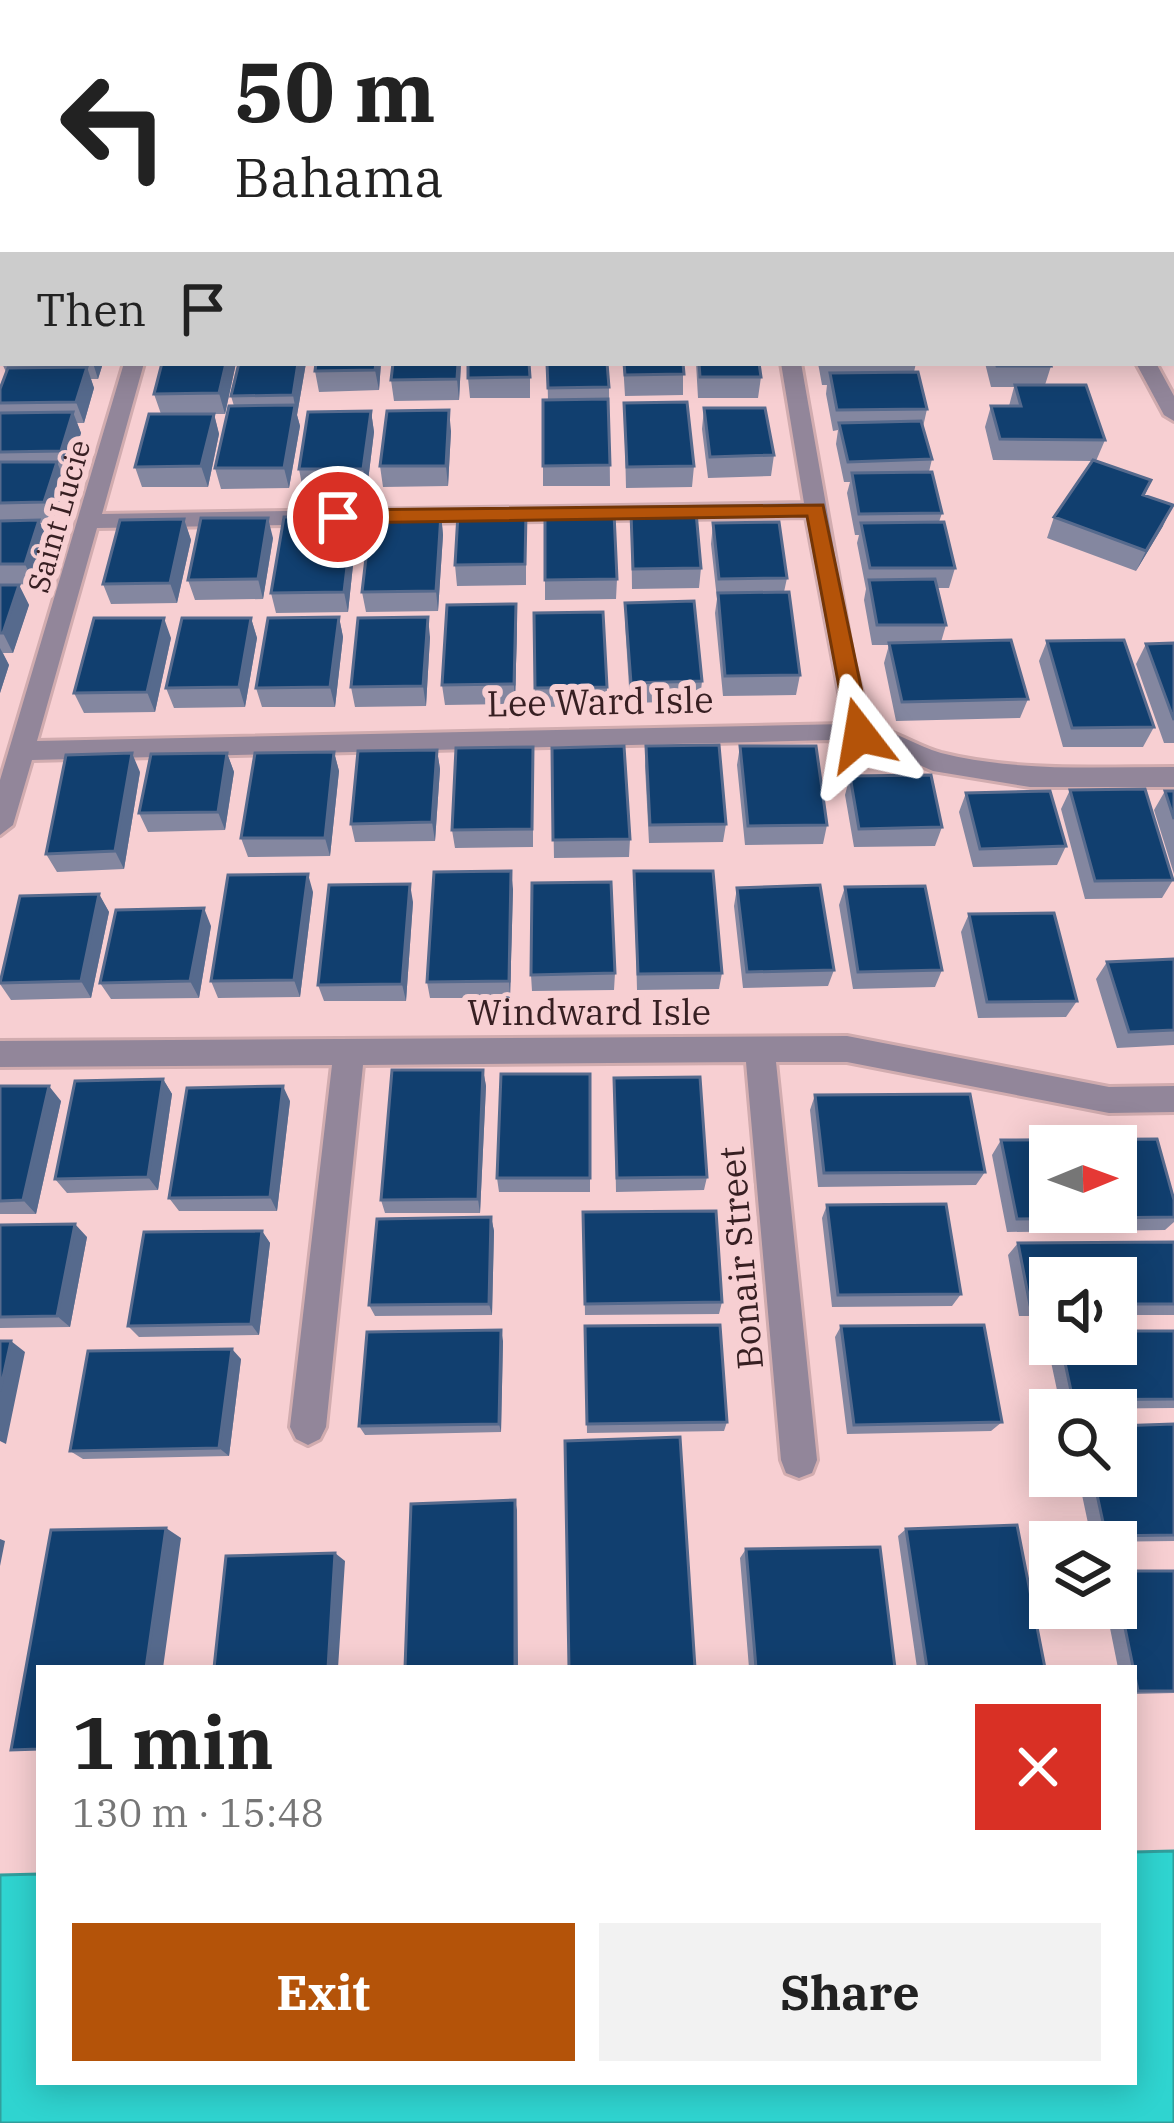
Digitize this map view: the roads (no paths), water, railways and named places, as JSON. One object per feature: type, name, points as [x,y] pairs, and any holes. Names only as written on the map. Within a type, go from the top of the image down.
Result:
[{"type":"street","name":"Saint Lucie","points":[[0,825],[133,366]]},
{"type":"street","points":[[792,366],[860,735]]},
{"type":"street","points":[[1148,366],[1174,415]]},
{"type":"street","points":[[88,521],[816,510]]},
{"type":"street","name":"Lee Ward Isle","points":[[22,751],[830,731],[886,739],[933,761],[1030,777],[1174,777]]},
{"type":"street","name":"Bonair Street","points":[[760,1049],[799,1460]]},
{"type":"street","name":"Windward Isle","points":[[0,1054],[847,1049],[980,1071],[1109,1100],[1174,1099]]},
{"type":"street","points":[[308,1427],[349,1051]]},
{"type":"water","points":[[1174,1851],[1174,2123],[0,2123],[0,1875],[36,1874],[36,2085],[1137,2085],[1137,1852]]}]
